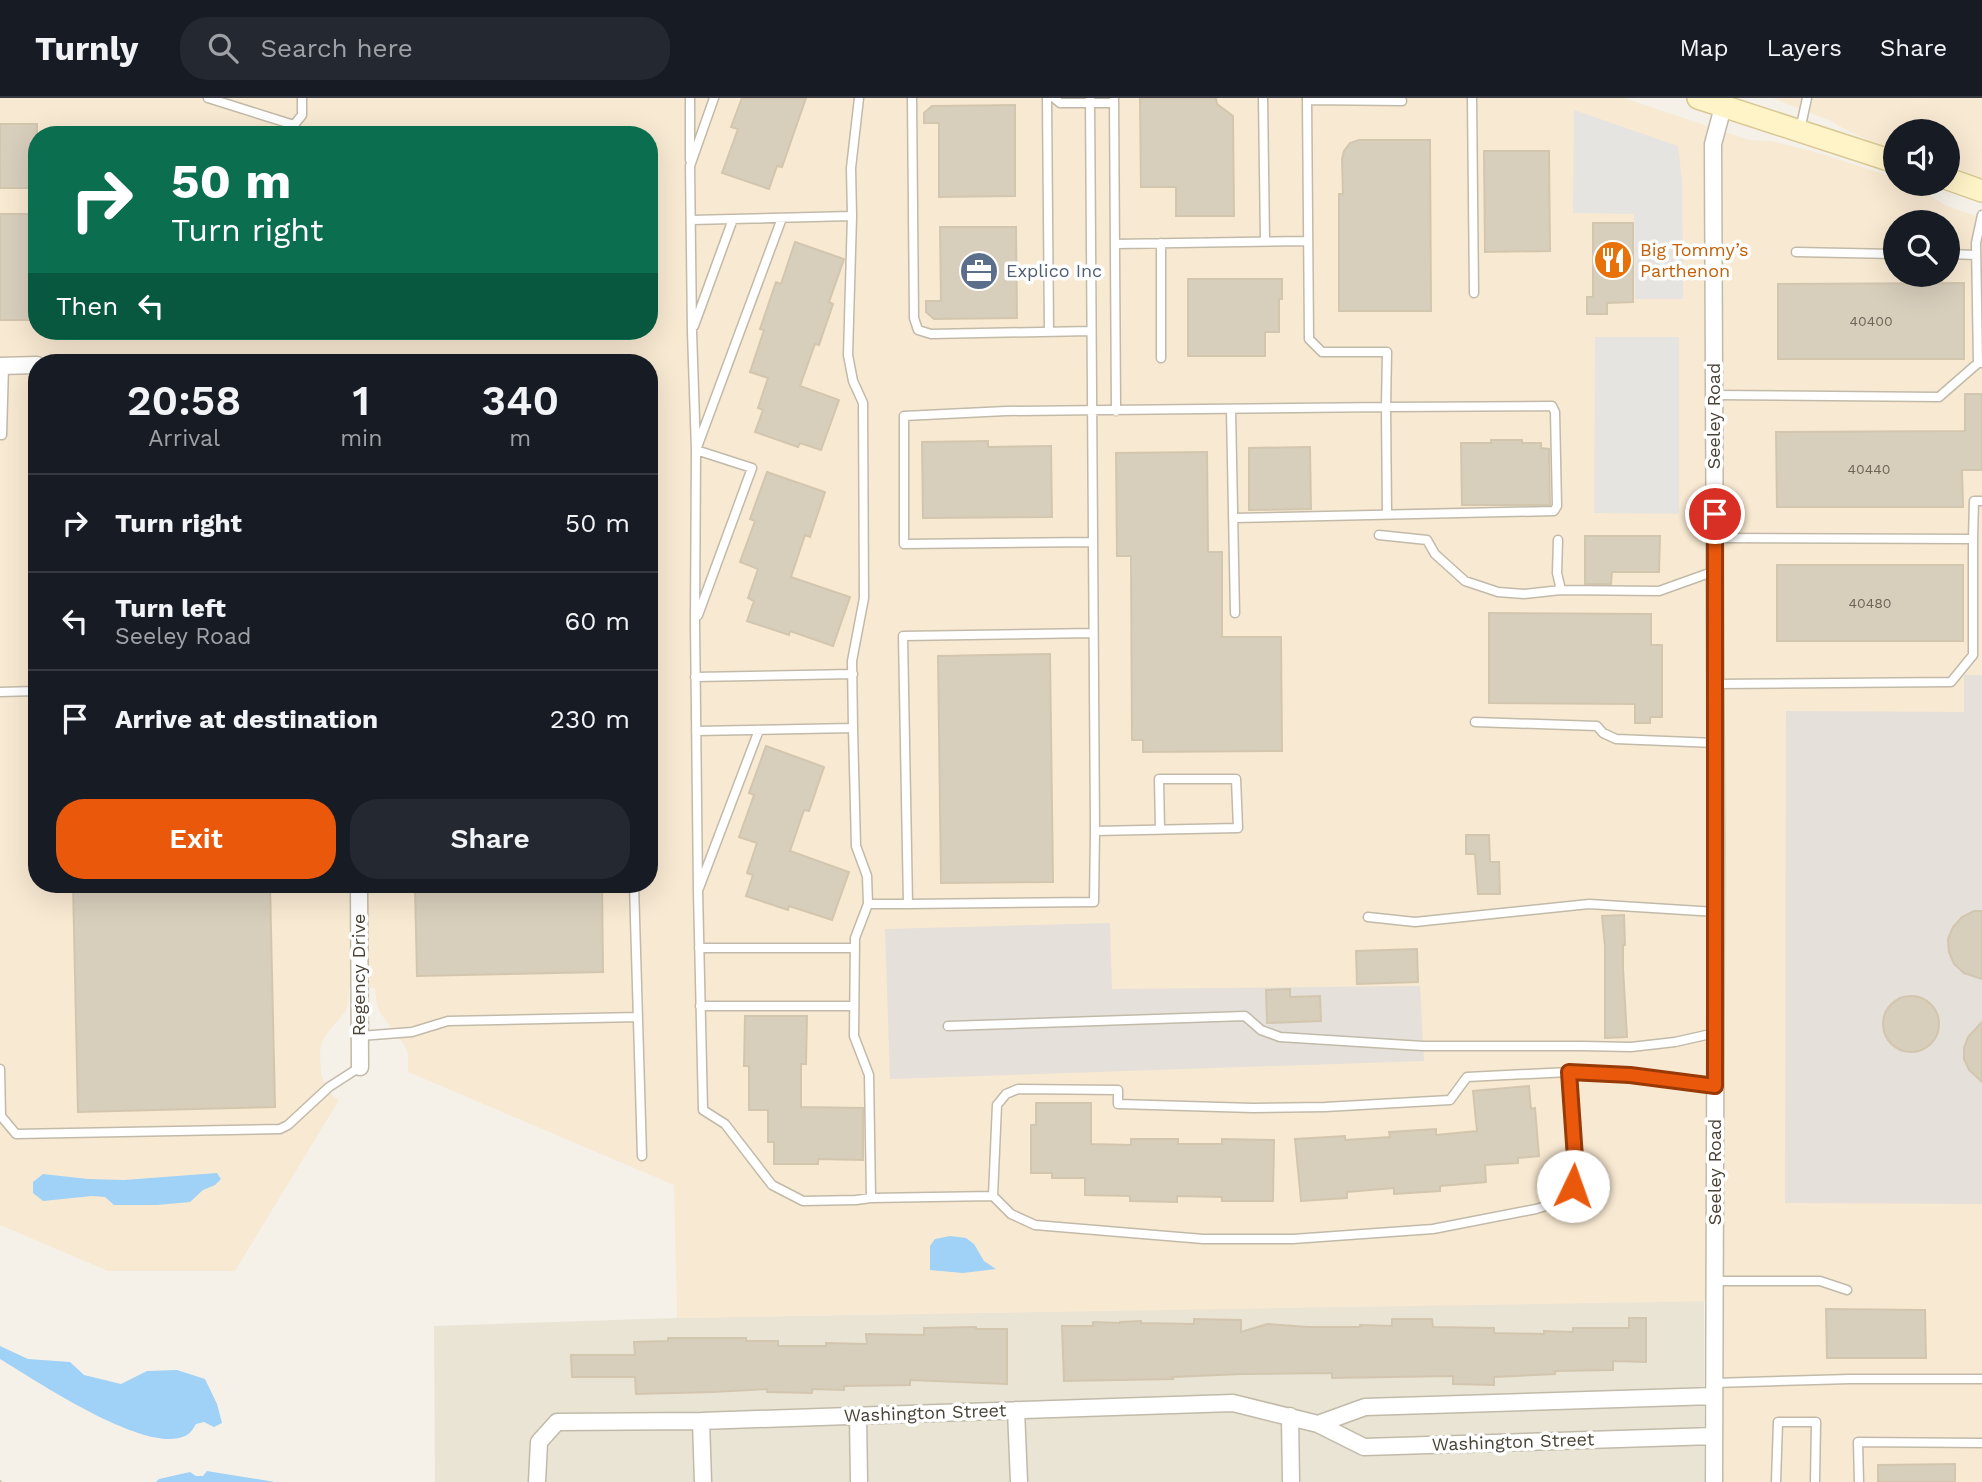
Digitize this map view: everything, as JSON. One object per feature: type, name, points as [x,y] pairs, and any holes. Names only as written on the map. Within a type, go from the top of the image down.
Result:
[{"type":"main road","points":[[1698,98],[1883,158]]},
{"type":"main road","points":[[1960,183],[1982,191]]},
{"type":"street","name":"Seeley Road","points":[[1714,1482],[1716,912],[1713,144],[1723,107]]},
{"type":"street","points":[[2,366],[28,365]]},
{"type":"street","name":"Regency Drive","points":[[359,893],[360,1067]]},
{"type":"street","points":[[1318,1424],[1365,1406],[1714,1390]]},
{"type":"street","name":"Washington Street","points":[[537,1482],[539,1442],[557,1422],[701,1421],[1233,1403],[1318,1424],[1364,1447],[1714,1436]]},
{"type":"street","points":[[1016,1410],[1019,1482]]},
{"type":"street","points":[[858,1416],[859,1482]]},
{"type":"street","points":[[1290,1416],[1291,1482]]},
{"type":"street","points":[[701,1421],[703,1482]]},
{"type":"lane","points":[[208,98],[294,125],[302,115],[302,98]]},
{"type":"lane","points":[[690,98],[696,450],[695,677],[703,1110],[725,1124],[772,1185],[803,1201],[993,1196]]},
{"type":"lane","points":[[690,166],[714,98]]},
{"type":"lane","points":[[859,98],[851,168],[848,355],[853,380],[863,402],[864,598],[852,661],[856,846],[867,876],[868,904],[855,938],[854,1036],[869,1075],[871,1198]]},
{"type":"lane","points":[[912,98],[914,318],[918,330],[931,334],[1090,331]]},
{"type":"lane","points":[[1047,98],[1049,332]]},
{"type":"lane","points":[[1054,98],[1060,103],[1114,100],[1116,411]]},
{"type":"lane","points":[[1263,98],[1265,241]]},
{"type":"lane","points":[[1472,98],[1474,293]]},
{"type":"lane","points":[[1800,130],[1807,98]]},
{"type":"lane","points":[[1387,514],[1387,352],[1322,352],[1309,339],[1307,99],[1402,101]]},
{"type":"lane","points":[[868,904],[1094,902],[1090,100]]},
{"type":"lane","points":[[1714,395],[1939,397],[1980,363],[1976,243],[1982,215]]},
{"type":"lane","points":[[691,220],[852,216]]},
{"type":"lane","points":[[696,450],[782,218]]},
{"type":"lane","points":[[692,332],[733,219]]},
{"type":"lane","points":[[1115,244],[1308,241]]},
{"type":"lane","points":[[1161,243],[1161,358]]},
{"type":"lane","points":[[1796,252],[1883,254]]},
{"type":"lane","points":[[1960,254],[1976,255]]},
{"type":"lane","points":[[0,435],[2,366]]},
{"type":"lane","points":[[1092,542],[904,544],[904,416],[1006,411],[1386,407],[1552,406],[1555,412],[1557,506],[1554,510],[1233,518]]},
{"type":"lane","points":[[1231,409],[1235,613]]},
{"type":"lane","points":[[695,623],[752,468],[696,450]]},
{"type":"lane","points":[[1715,684],[1951,682],[1973,655],[1973,501],[1982,501]]},
{"type":"lane","points":[[1380,535],[1427,540],[1436,554],[1465,581],[1498,592],[1524,594],[1561,590],[1659,591],[1715,571]]},
{"type":"lane","points":[[1715,538],[1973,539]]},
{"type":"lane","points":[[1558,540],[1557,573],[1561,590]]},
{"type":"lane","points":[[908,904],[903,636],[1093,633]]},
{"type":"lane","points":[[695,677],[853,674]]},
{"type":"lane","points":[[0,692],[28,691]]},
{"type":"lane","points":[[1475,722],[1597,726],[1602,733],[1616,739],[1715,743]]},
{"type":"lane","points":[[696,731],[853,728]]},
{"type":"lane","points":[[698,891],[759,730]]},
{"type":"lane","points":[[1095,831],[1238,828],[1236,779],[1159,779],[1160,829]]},
{"type":"lane","points":[[634,893],[642,1156]]},
{"type":"lane","points":[[1368,917],[1415,922],[1589,904],[1716,912]]},
{"type":"lane","points":[[699,948],[855,948]]},
{"type":"lane","points":[[700,1006],[854,1006]]},
{"type":"lane","points":[[948,1026],[1245,1016],[1261,1030],[1280,1037],[1423,1046],[1631,1047],[1675,1042],[1715,1033]]},
{"type":"lane","points":[[360,1036],[412,1032],[448,1021],[638,1017]]},
{"type":"lane","points":[[0,1069],[1,1116],[16,1134],[280,1129],[288,1125],[329,1087],[360,1067]]},
{"type":"lane","points":[[1569,1072],[1576,1172],[1569,1199],[1536,1209],[1433,1229],[1293,1239],[1203,1239],[1035,1225],[1010,1214],[993,1196],[998,1105],[1006,1094],[1018,1089],[1118,1090],[1118,1104],[1253,1108],[1450,1100],[1467,1077],[1569,1072],[1630,1075],[1715,1086]]},
{"type":"lane","points":[[1714,1281],[1820,1281],[1847,1290]]},
{"type":"lane","points":[[1714,1390],[1850,1379],[1982,1378]]},
{"type":"lane","points":[[1776,1482],[1778,1422],[1816,1422],[1815,1482]]},
{"type":"lane","points":[[1859,1482],[1858,1442],[1982,1443]]},
{"type":"shaded area","points":[[0,98],[1624,98],[1749,140],[1771,141],[1812,151],[1883,174],[1883,196],[1930,196],[1959,210],[1883,210],[1883,287],[1960,287],[1960,210],[1982,218],[1982,1482],[1720,1482],[1720,1301],[677,1318],[674,1185],[408,1072],[408,1053],[381,1014],[375,988],[349,987],[346,1011],[328,1032],[320,1052],[321,1074],[325,1085],[328,1092],[339,1100],[235,1271],[108,1271],[0,1225]]},
{"type":"shaded area","points":[[1772,98],[1982,98],[1982,179],[1960,172],[1960,119],[1883,119],[1883,146],[1829,120]]},
{"type":"shaded area","points":[[1574,110],[1678,146],[1682,180],[1683,299],[1635,299],[1634,214],[1573,213]]},
{"type":"shaded area","points":[[1595,337],[1679,337],[1679,514],[1594,513]]},
{"type":"shaded area","points":[[1964,675],[1982,675],[1982,1204],[1785,1203],[1786,711],[1964,712]]},
{"type":"shaded area","points":[[1110,923],[1112,989],[1420,986],[1424,1061],[890,1079],[885,929]]},
{"type":"shaded area","points":[[1704,1300],[1704,1482],[435,1482],[434,1326],[677,1318]]},
{"type":"water","points":[[217,1173],[221,1179],[190,1202],[114,1205],[105,1197],[92,1196],[43,1201],[33,1193],[33,1182],[43,1174],[124,1180]]},
{"type":"water","points":[[950,1236],[966,1238],[974,1244],[984,1261],[996,1269],[963,1273],[930,1270],[930,1246],[935,1239]]},
{"type":"water","points":[[0,1346],[28,1359],[70,1362],[84,1375],[121,1384],[147,1371],[177,1370],[205,1379],[217,1404],[222,1423],[214,1427],[204,1422],[196,1424],[187,1435],[167,1439],[119,1426],[64,1398],[0,1359]]},
{"type":"water","points":[[207,1471],[275,1482],[156,1482],[190,1472],[203,1476]]},
{"type":"building","points":[[742,98],[806,98],[782,167],[777,166],[769,189],[722,173],[738,129],[731,127]]},
{"type":"building","points":[[1140,98],[1216,98],[1217,104],[1233,116],[1234,216],[1176,216],[1176,187],[1141,187]]},
{"type":"building","points":[[1015,105],[1015,196],[939,197],[939,123],[924,123],[924,113],[932,106]]},
{"type":"building","points":[[0,124],[37,124],[28,126],[28,188],[0,188]]},
{"type":"building","points":[[1359,140],[1430,140],[1431,311],[1339,311],[1339,194],[1343,194],[1342,159],[1350,143]]},
{"type":"building","points":[[1484,151],[1549,151],[1550,251],[1485,252]]},
{"type":"building","points":[[0,214],[28,214],[28,320],[0,320]]},
{"type":"building","name":"Big Tommy’s Parthenon","points":[[1593,223],[1633,223],[1633,302],[1607,303],[1607,314],[1587,314],[1587,297],[1593,297]]},
{"type":"building","points":[[940,227],[1016,227],[1017,318],[934,319],[926,312],[926,301],[941,301]]},
{"type":"building","points":[[795,242],[844,259],[829,302],[833,304],[819,345],[815,344],[800,386],[839,400],[821,450],[800,443],[798,447],[755,432],[763,410],[758,408],[768,378],[750,372],[764,330],[760,329],[776,282],[781,284]]},
{"type":"building","points":[[1188,279],[1282,279],[1279,332],[1265,332],[1265,356],[1188,356]]},
{"type":"building","points":[[1883,283],[1883,287],[1960,287],[1960,283],[1964,283],[1964,359],[1778,359],[1778,284]]},
{"type":"building","points":[[1965,394],[1982,394],[1982,470],[1962,470],[1963,507],[1777,507],[1776,432],[1965,431]]},
{"type":"building","points":[[1491,440],[1522,440],[1522,443],[1541,443],[1541,448],[1549,449],[1550,505],[1462,505],[1461,443],[1491,443]]},
{"type":"building","points":[[988,441],[988,447],[1051,446],[1052,517],[923,518],[922,442]]},
{"type":"building","points":[[1310,447],[1311,509],[1249,510],[1249,448]]},
{"type":"building","points":[[1207,452],[1208,552],[1222,552],[1222,637],[1281,637],[1282,751],[1143,752],[1143,740],[1132,740],[1131,556],[1117,556],[1116,453]]},
{"type":"building","points":[[767,472],[825,492],[810,537],[805,535],[791,577],[850,597],[833,646],[790,631],[789,635],[747,621],[754,601],[748,598],[758,569],[740,562],[755,521],[750,519]]},
{"type":"building","points":[[1585,536],[1660,536],[1659,572],[1612,572],[1611,584],[1585,584]]},
{"type":"building","points":[[1777,565],[1963,565],[1963,641],[1777,641]]},
{"type":"building","points":[[1489,613],[1651,614],[1651,645],[1662,645],[1662,717],[1650,717],[1650,723],[1635,723],[1635,704],[1489,703]]},
{"type":"building","points":[[1050,654],[1053,882],[941,883],[938,656]]},
{"type":"building","points":[[766,746],[824,767],[809,811],[804,810],[790,851],[849,872],[832,920],[789,906],[788,910],[746,896],[753,875],[747,873],[757,843],[739,837],[754,795],[749,793]]},
{"type":"building","points":[[1466,835],[1489,835],[1490,862],[1499,862],[1500,894],[1478,894],[1475,854],[1466,854]]},
{"type":"building","points":[[73,893],[270,893],[275,1107],[78,1112]]},
{"type":"building","points":[[415,893],[602,893],[603,972],[417,976]]},
{"type":"building","points":[[1974,911],[1982,911],[1982,979],[1964,973],[1954,964],[1949,952],[1948,939],[1953,927],[1962,917]]},
{"type":"building","points":[[1624,915],[1623,968],[1627,1037],[1605,1038],[1605,946],[1602,916]]},
{"type":"building","points":[[1417,949],[1418,982],[1357,984],[1356,951]]},
{"type":"building","points":[[1290,989],[1290,997],[1320,996],[1321,1021],[1267,1023],[1266,990]]},
{"type":"building","points":[[1911,996],[1922,998],[1931,1004],[1937,1013],[1937,1035],[1931,1044],[1922,1050],[1911,1052],[1900,1050],[1891,1044],[1885,1035],[1883,1024],[1885,1013],[1891,1004],[1900,998]]},
{"type":"building","points":[[745,1016],[807,1016],[806,1064],[801,1064],[801,1107],[863,1108],[863,1160],[818,1159],[818,1164],[774,1164],[774,1142],[768,1142],[768,1110],[749,1110],[749,1066],[744,1066]]},
{"type":"building","points":[[1982,1022],[1982,1082],[1969,1070],[1964,1059],[1964,1048],[1968,1037]]},
{"type":"building","points":[[1529,1086],[1531,1109],[1535,1108],[1539,1156],[1518,1158],[1518,1163],[1485,1165],[1486,1182],[1440,1186],[1440,1191],[1394,1194],[1394,1188],[1347,1192],[1347,1198],[1301,1201],[1295,1139],[1390,1137],[1389,1132],[1436,1129],[1436,1135],[1477,1131],[1473,1091]]},
{"type":"building","points":[[1036,1103],[1091,1103],[1091,1144],[1131,1145],[1131,1139],[1178,1139],[1178,1144],[1222,1144],[1222,1139],[1274,1140],[1273,1201],[1222,1201],[1222,1197],[1177,1196],[1177,1202],[1130,1201],[1130,1196],[1085,1195],[1085,1178],[1052,1178],[1052,1173],[1031,1173],[1031,1125],[1036,1125]]},
{"type":"building","points":[[1826,1309],[1925,1310],[1926,1358],[1827,1358]]},
{"type":"building","points":[[1629,1318],[1646,1318],[1646,1362],[1613,1361],[1613,1370],[1555,1371],[1555,1374],[1494,1377],[1494,1385],[1453,1384],[1453,1376],[1332,1378],[1332,1373],[1064,1381],[1062,1326],[1093,1326],[1093,1322],[1194,1324],[1194,1319],[1241,1320],[1241,1332],[1267,1324],[1360,1327],[1392,1326],[1392,1319],[1432,1319],[1433,1327],[1494,1328],[1494,1333],[1544,1334],[1544,1331],[1573,1332],[1573,1328],[1629,1328]]},
{"type":"building","points":[[924,1328],[1007,1329],[1007,1384],[910,1380],[910,1385],[844,1386],[844,1390],[812,1389],[812,1393],[767,1392],[767,1389],[636,1394],[635,1377],[572,1377],[571,1355],[635,1355],[634,1342],[668,1341],[668,1338],[746,1338],[746,1341],[778,1341],[778,1346],[826,1346],[826,1343],[867,1344],[866,1334],[924,1335]]},
{"type":"building","points":[[1955,1464],[1955,1482],[1878,1482],[1878,1465]]},
{"type":"place","name":"Big Tommy’s Parthenon","points":[[1613,260]]},
{"type":"place","name":"Explico Inc","points":[[979,271]]},
{"type":"route","points":[[1573,1186],[1576,1172],[1569,1072],[1630,1075],[1715,1086],[1715,514]]}]
